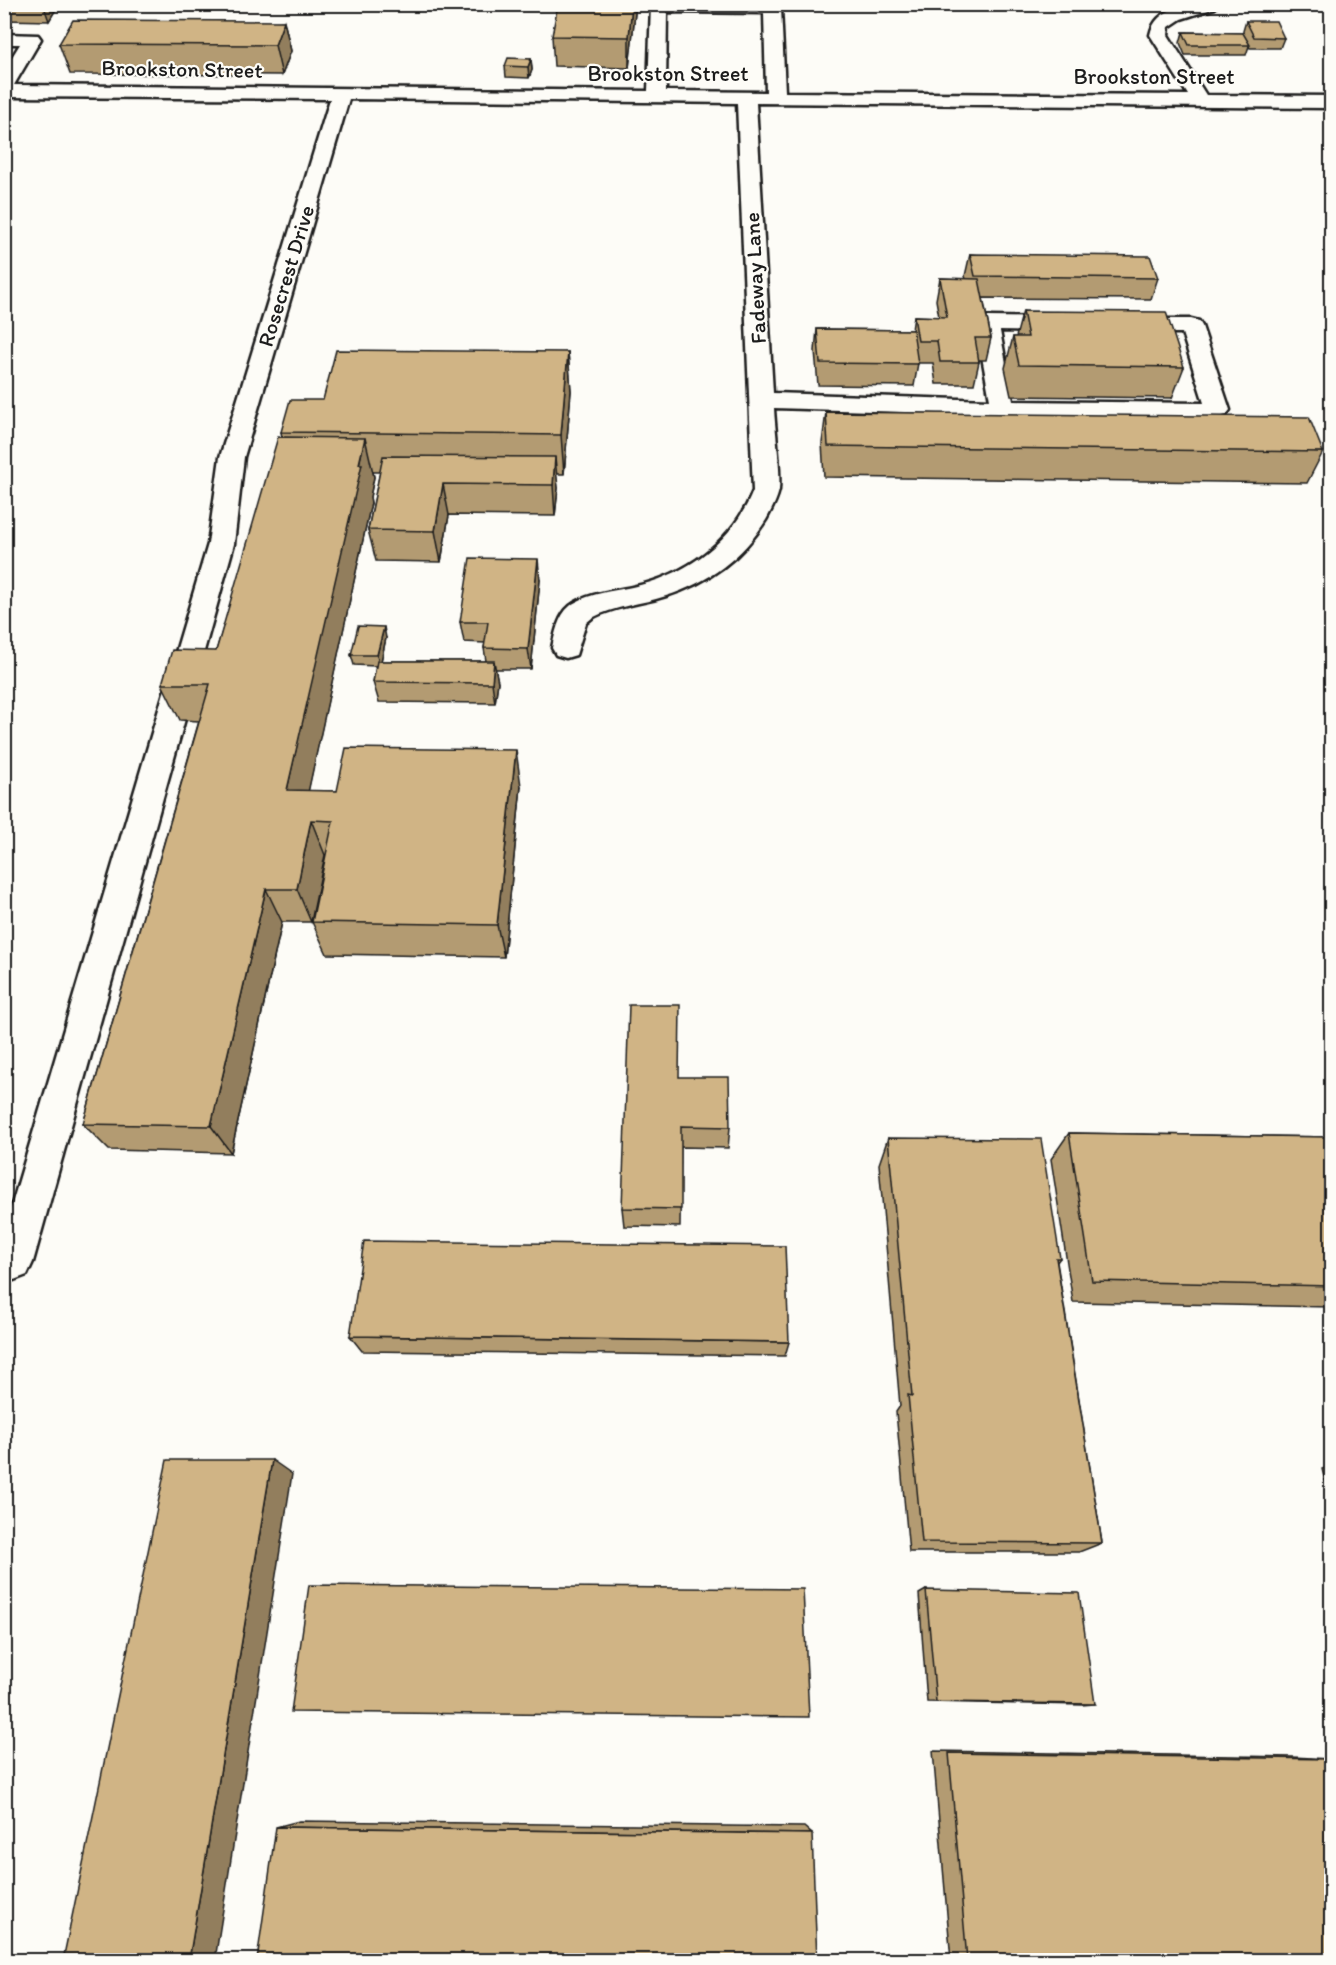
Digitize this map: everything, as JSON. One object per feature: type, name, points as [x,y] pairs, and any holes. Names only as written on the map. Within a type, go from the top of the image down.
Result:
[{"type":"street","points":[[1200,100],[1159,35],[1161,25],[1175,15],[1209,4]]},
{"type":"street","points":[[657,96],[658,7],[772,8],[776,97]]},
{"type":"street","points":[[4,39],[32,39],[4,86]]},
{"type":"street","name":"Brookston Street","points":[[4,91],[1332,102]]},
{"type":"street","name":"Rosecrest Drive","points":[[14,1262],[221,544],[232,457],[341,94]]},
{"type":"street","name":"Fadeway Lane","points":[[566,648],[573,619],[583,610],[648,593],[679,582],[708,565],[731,546],[750,527],[762,506],[766,491],[765,459],[746,97]]},
{"type":"street","points":[[1003,408],[987,324],[1083,325]]},
{"type":"street","points":[[762,400],[1003,408],[1218,410],[1191,326],[1107,325]]},
{"type":"building","points":[[558,4],[632,4],[629,37],[552,36]]},
{"type":"building","points":[[73,20],[284,21],[275,45],[59,44]]},
{"type":"building","points":[[1246,21],[1276,21],[1284,38],[1254,37]]},
{"type":"building","points":[[1183,32],[1243,33],[1250,45],[1189,45]]},
{"type":"building","points":[[508,58],[531,59],[528,67],[505,66]]},
{"type":"building","points":[[970,254],[1150,256],[1158,278],[975,276]]},
{"type":"building","points":[[940,278],[979,279],[991,338],[975,338],[979,362],[940,362],[937,341],[918,341],[914,316],[947,317]]},
{"type":"building","points":[[1023,311],[1166,312],[1184,367],[1019,365],[1013,337],[1028,337]]},
{"type":"building","points":[[817,329],[913,330],[918,364],[820,363]]},
{"type":"building","points":[[336,350],[568,352],[561,435],[281,432],[290,400],[323,400]]},
{"type":"building","points":[[826,412],[1309,417],[1323,452],[828,446]]},
{"type":"building","points":[[278,437],[365,438],[359,464],[362,464],[287,790],[337,791],[346,748],[516,750],[497,925],[312,922],[333,821],[311,820],[297,889],[266,889],[211,1126],[83,1124],[210,684],[162,684],[172,650],[216,651]]},
{"type":"building","points":[[383,456],[555,457],[553,485],[443,484],[435,531],[368,530]]},
{"type":"building","points":[[470,558],[538,559],[528,649],[484,648],[488,622],[460,622]]},
{"type":"building","points":[[358,626],[384,627],[377,655],[351,655]]},
{"type":"building","points":[[377,661],[494,661],[492,683],[373,682]]},
{"type":"building","points":[[629,1005],[680,1005],[679,1077],[729,1077],[730,1127],[681,1126],[681,1209],[622,1208]]},
{"type":"building","points":[[1069,1133],[1332,1137],[1332,1286],[1092,1281]]},
{"type":"building","points":[[888,1138],[1041,1139],[1060,1258],[1056,1258],[1102,1543],[922,1542],[908,1395],[912,1396]]},
{"type":"building","points":[[364,1241],[785,1246],[789,1342],[350,1336]]},
{"type":"building","points":[[167,1460],[272,1460],[189,1960],[63,1960]]},
{"type":"building","points":[[309,1585],[803,1589],[809,1717],[291,1712]]},
{"type":"building","points":[[926,1590],[1079,1593],[1095,1704],[936,1702]]},
{"type":"building","points":[[949,1753],[1330,1759],[1332,1765],[1332,1960],[967,1960]]},
{"type":"building","points":[[276,1827],[812,1834],[817,1960],[257,1960]]}]
